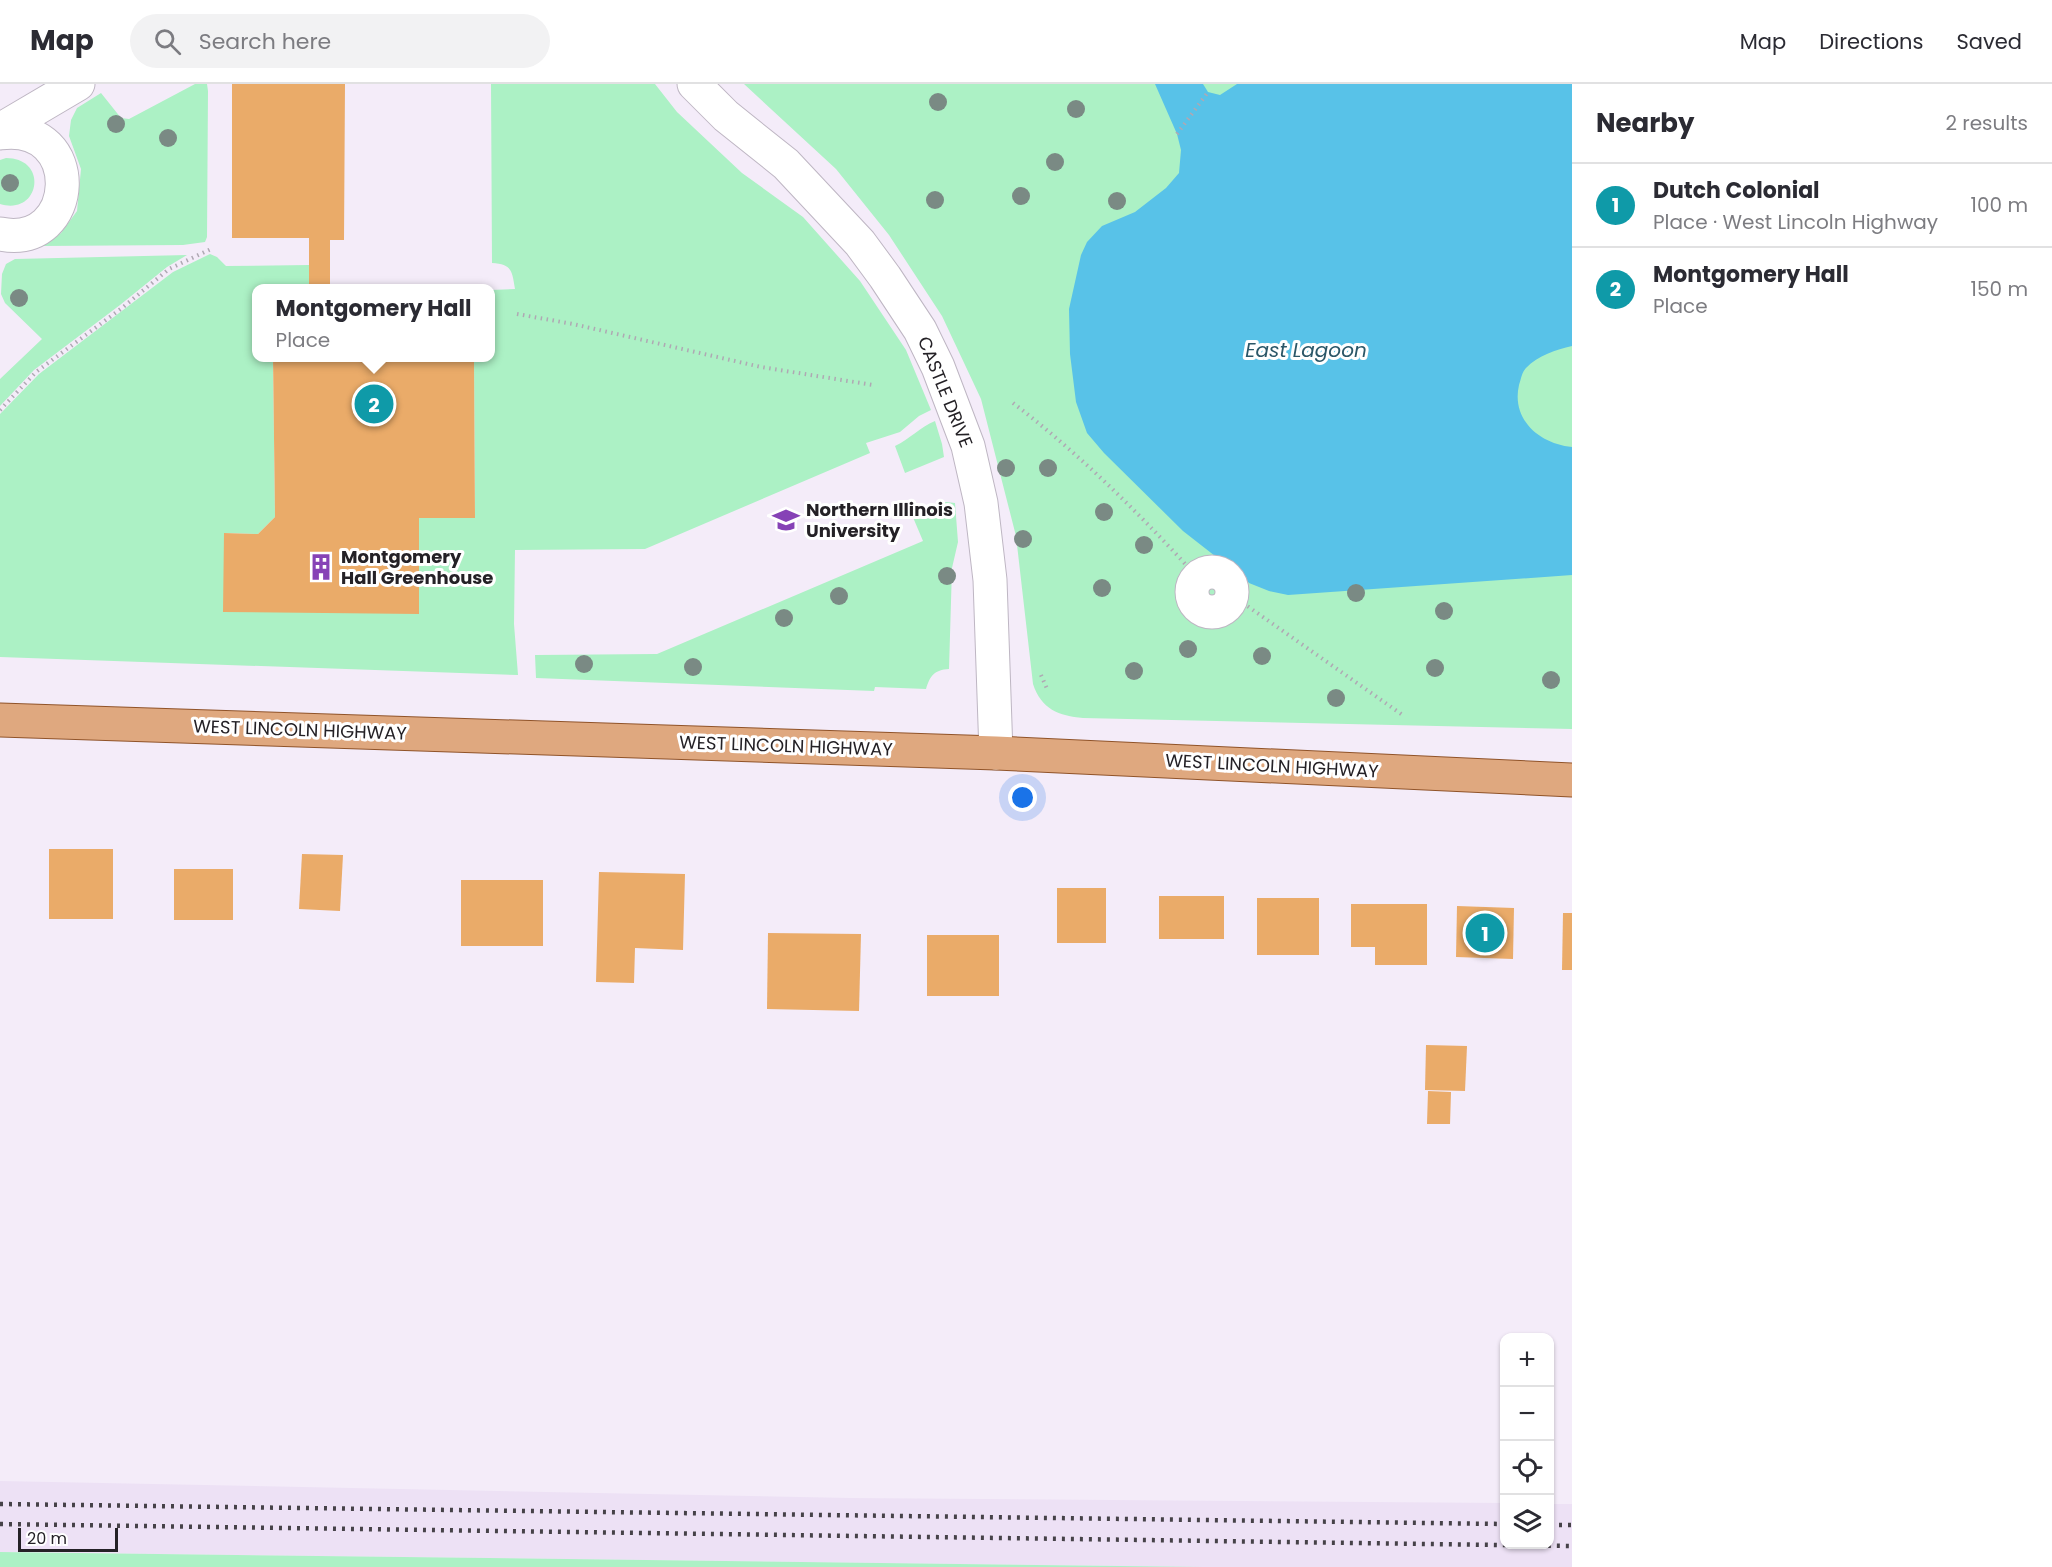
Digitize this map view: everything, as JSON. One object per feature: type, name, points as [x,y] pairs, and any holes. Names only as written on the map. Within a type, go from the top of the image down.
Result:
[{"type":"main road","name":"WEST LINCOLN HIGHWAY","points":[[0,720],[996,753],[1572,780]]},
{"type":"street","name":"CASTLE DRIVE","points":[[694,84],[726,116],[786,164],[860,243],[920,330],[938,367],[968,446],[981,503],[990,580],[996,753]]},
{"type":"street","points":[[0,132],[76,85]]},
{"type":"street","points":[[0,234],[10,236],[28,234],[43,225],[55,212],[62,197],[63,179],[51,137],[52,120],[57,107],[76,85]]},
{"type":"street","points":[[0,132],[19,132],[35,138],[49,148],[59,162]]},
{"type":"street","points":[[1198,578],[1192,591],[1195,604],[1200,609],[1213,613],[1219,611],[1225,608],[1232,598]]},
{"type":"path","points":[[1177,134],[1208,92]]},
{"type":"path","points":[[0,410],[36,372],[169,269],[211,249]]},
{"type":"path","points":[[517,314],[573,324],[761,367],[873,385]]},
{"type":"path","points":[[1013,403],[1042,425],[1101,478],[1156,532],[1198,578],[1208,573],[1221,575],[1230,584],[1232,598],[1243,603],[1404,716]]},
{"type":"path","points":[[1041,675],[1048,690]]},
{"type":"shaded area","points":[[0,1481],[850,1498],[1500,1503],[1500,1549],[1554,1549],[1554,1504],[1572,1504],[1572,1567],[1203,1567],[0,1552]]},
{"type":"green space","points":[[195,84],[207,84],[208,91],[207,237],[205,242],[183,245],[41,246],[61,233],[77,211],[81,169],[69,136],[71,120],[77,108],[101,93],[121,118],[129,119]]},
{"type":"green space","points":[[491,84],[655,84],[677,112],[742,173],[803,217],[860,281],[906,350],[931,410],[919,416],[900,432],[866,443],[870,453],[645,549],[515,550],[514,624],[518,675],[0,657],[0,414],[39,374],[173,272],[210,254],[226,266],[309,265],[309,284],[252,284],[252,362],[273,362],[275,517],[258,534],[224,533],[419,614],[419,518],[475,518],[474,362],[495,362],[495,290],[515,289],[510,270],[504,265],[492,263]]},
{"type":"green space","points":[[744,84],[1572,84],[1572,729],[1083,718],[1052,710],[1041,700],[1033,684],[1016,536],[981,399],[942,316],[889,235],[836,169]]},
{"type":"green space","points":[[6,158],[20,160],[29,167],[34,176],[31,195],[24,202],[14,205],[0,204],[0,160]]},
{"type":"green space","points":[[187,255],[167,267],[34,370],[0,406],[0,379],[42,339],[5,303],[1,294],[2,274],[6,264],[15,259]]},
{"type":"green space","points":[[935,421],[944,457],[905,473],[895,446]]},
{"type":"green space","points":[[946,502],[955,503],[958,542],[952,568],[949,669],[933,674],[926,689],[875,687],[874,691],[536,678],[535,655],[657,654],[923,541],[912,515]]},
{"type":"green space","points":[[0,1552],[1203,1567],[0,1567]]},
{"type":"water","name":"East Lagoon","points":[[1155,84],[1203,84],[1208,92],[1220,95],[1237,84],[1572,84],[1572,346],[1554,351],[1531,363],[1523,374],[1518,398],[1519,409],[1530,428],[1549,441],[1572,447],[1572,575],[1288,595],[1269,591],[1249,583],[1234,565],[1215,556],[1183,531],[1104,453],[1087,433],[1076,402],[1070,354],[1069,309],[1081,255],[1087,242],[1102,226],[1135,212],[1166,188],[1179,173],[1181,150],[1177,134]]},
{"type":"building","points":[[232,84],[345,84],[344,240],[330,240],[330,284],[309,284],[309,238],[232,238]]},
{"type":"building","points":[[273,362],[474,362],[475,518],[419,518],[419,614],[223,612],[224,533],[258,534],[275,517]]},
{"type":"building","points":[[49,849],[113,849],[113,919],[49,919]]},
{"type":"building","points":[[302,854],[343,855],[340,911],[299,909]]},
{"type":"building","points":[[174,869],[233,869],[233,920],[174,920]]},
{"type":"building","points":[[599,872],[685,874],[683,950],[635,948],[634,983],[596,982]]},
{"type":"building","points":[[461,880],[543,880],[543,946],[461,946]]},
{"type":"building","points":[[1057,888],[1106,888],[1106,943],[1057,943]]},
{"type":"building","points":[[1159,896],[1224,896],[1224,939],[1159,939]]},
{"type":"building","points":[[1257,898],[1319,898],[1319,955],[1257,955]]},
{"type":"building","points":[[1351,904],[1427,904],[1427,965],[1375,965],[1375,947],[1351,947]]},
{"type":"building","points":[[1457,906],[1514,908],[1513,959],[1456,957]]},
{"type":"building","points":[[1563,913],[1572,913],[1572,970],[1562,970]]},
{"type":"building","points":[[768,933],[861,934],[859,1011],[767,1009]]},
{"type":"building","points":[[927,935],[999,935],[999,996],[927,996]]},
{"type":"building","points":[[1426,1045],[1467,1046],[1465,1091],[1425,1090]]},
{"type":"building","points":[[1428,1091],[1451,1092],[1450,1124],[1427,1124]]},
{"type":"railway","points":[[0,1504],[1500,1524]]},
{"type":"railway","points":[[0,1524],[1572,1546]]},
{"type":"railway","points":[[1554,1525],[1572,1525]]},
{"type":"place","name":"Montgomery Hall","points":[[374,404]]},
{"type":"place","name":"Northern Illinois University","points":[[786,520]]},
{"type":"place","name":"Montgomery Hall Greenhouse","points":[[321,567]]},
{"type":"place","name":"Dutch Colonial","points":[[1485,933]]}]
